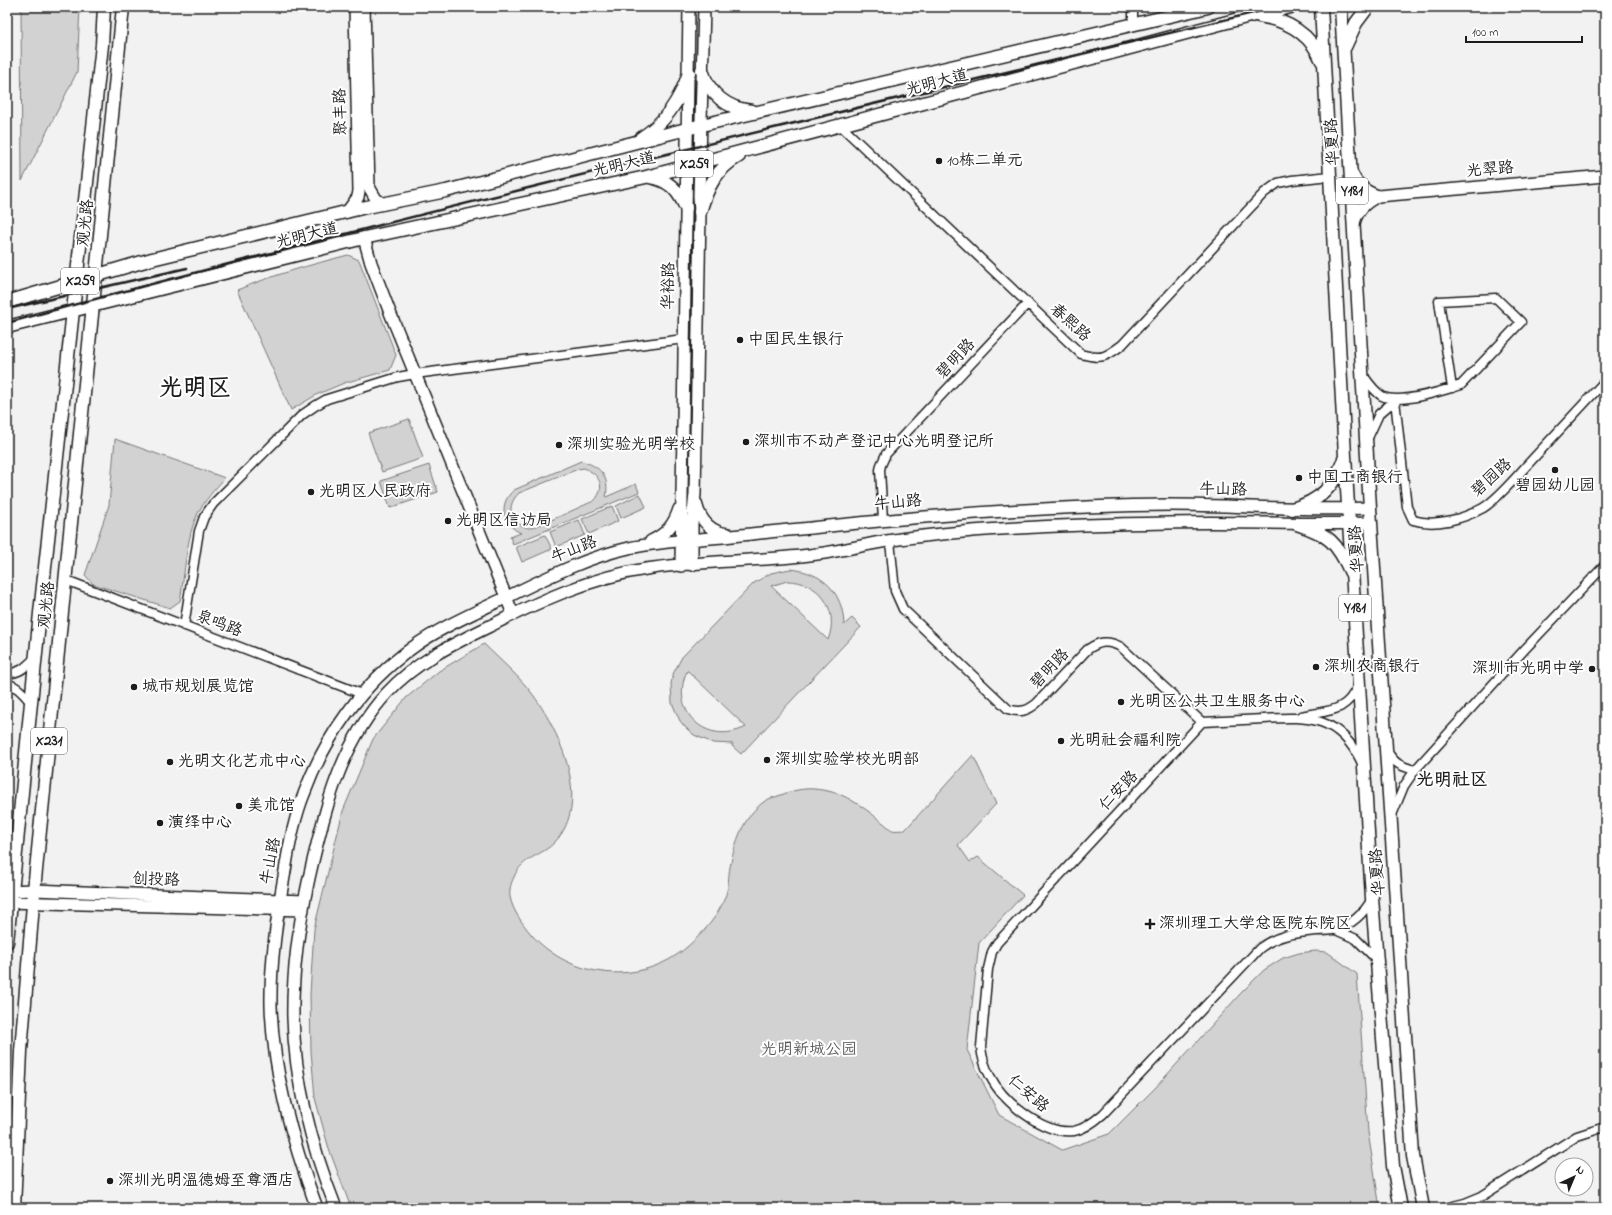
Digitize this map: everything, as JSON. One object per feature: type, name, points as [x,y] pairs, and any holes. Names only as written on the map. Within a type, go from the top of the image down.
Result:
[{"type":"main road","name":"观光路","points":[[76,282],[102,45],[104,7]]},
{"type":"main road","name":"观光路","points":[[14,1208],[21,1051],[34,896],[123,7]]},
{"type":"main road","name":"光明大道","points":[[7,302],[152,259],[347,212],[446,191],[688,128],[1208,7]]},
{"type":"main road","name":"光明大道","points":[[7,327],[364,238],[646,177],[1246,17],[1290,7]]},
{"type":"main road","name":"华夏路","points":[[1321,7],[1345,456],[1360,680],[1372,898],[1393,1166],[1400,1208]]},
{"type":"main road","name":"华夏路","points":[[1341,7],[1371,524],[1413,1156],[1423,1208]]},
{"type":"main road","points":[[1344,50],[1356,23],[1368,7]]},
{"type":"main road","points":[[1246,17],[1271,18],[1294,28],[1313,44],[1320,55],[1324,67]]},
{"type":"main road","points":[[702,70],[711,89],[726,104],[740,109],[761,111]]},
{"type":"main road","points":[[636,142],[652,130],[669,112],[682,91],[688,73]]},
{"type":"main road","points":[[700,212],[706,192],[720,170],[733,159],[750,149]]},
{"type":"main road","points":[[646,177],[665,181],[673,186],[678,192],[686,208]]},
{"type":"main road","name":"X231","points":[[73,311],[76,282]]},
{"type":"main road","name":"观光路","points":[[7,942],[9,896],[73,311]]},
{"type":"main road","points":[[1292,509],[1311,502],[1325,492],[1338,474],[1345,456]]},
{"type":"main road","points":[[1297,524],[1315,530],[1333,542],[1345,560],[1353,578]]},
{"type":"street","name":"聚丰路","points":[[347,212],[358,197],[360,191],[355,7]]},
{"type":"street","name":"聚丰路","points":[[364,7],[369,187],[376,199],[383,204]]},
{"type":"street","name":"华裕路","points":[[686,565],[686,540],[682,494],[689,7]]},
{"type":"street","name":"华裕路","points":[[686,540],[695,494],[700,212],[698,196],[702,125],[704,7]]},
{"type":"street","points":[[1133,7],[1133,24]]},
{"type":"street","name":"春熙路","points":[[840,125],[1082,354],[1096,358],[1110,354],[1122,345],[1264,193],[1278,183],[1330,176]]},
{"type":"street","points":[[1351,171],[1354,179],[1360,186],[1368,192],[1378,196]]},
{"type":"street","name":"光翠路","points":[[1354,223],[1356,214],[1362,207],[1378,196],[1605,176]]},
{"type":"street","points":[[364,238],[371,263],[513,614]]},
{"type":"street","points":[[1363,375],[1381,395],[1395,400],[1435,393],[1452,388],[1462,385],[1521,322],[1496,298],[1439,301],[1452,388]]},
{"type":"street","name":"碧明路","points":[[884,520],[880,470],[886,454],[1028,303]]},
{"type":"street","points":[[184,626],[199,531],[204,518],[213,504],[302,415],[327,399],[415,374],[684,339]]},
{"type":"street","name":"碧园路","points":[[1395,400],[1407,507],[1413,520],[1423,523],[1438,522],[1460,518],[1484,507],[1509,485],[1605,381]]},
{"type":"street","points":[[1366,442],[1379,414],[1395,400]]},
{"type":"street","points":[[636,546],[657,538],[670,527],[677,515],[682,494]]},
{"type":"street","points":[[695,494],[698,511],[707,525],[719,532],[737,535]]},
{"type":"street","name":"牛山路","points":[[317,1208],[297,1151],[284,1100],[274,1051],[271,1006],[272,962],[279,905],[291,837],[303,794],[318,761],[332,736],[372,682],[393,662],[415,645],[437,632],[564,569],[588,559],[636,546],[884,520],[1048,508],[1099,506],[1232,506],[1292,509],[1370,508]]},
{"type":"street","name":"牛山路","points":[[336,1208],[316,1153],[303,1103],[295,1049],[293,1017],[294,982],[303,906],[329,798],[358,733],[371,712],[390,690],[429,660],[459,641],[513,614],[584,585],[613,576],[650,568],[816,554],[890,541],[972,531],[1169,522],[1371,524]]},
{"type":"street","name":"碧明路","points":[[890,541],[895,591],[903,609],[1008,709],[1015,711],[1030,709],[1087,650],[1095,645],[1107,642],[1121,647],[1202,722]]},
{"type":"street","points":[[1391,820],[1404,786],[1415,770],[1524,649],[1605,565]]},
{"type":"street","name":"泉鸣路","points":[[66,580],[362,694]]},
{"type":"street","points":[[7,673],[13,674],[20,672],[35,658]]},
{"type":"street","points":[[1202,722],[1296,717],[1335,710],[1342,707],[1352,696],[1360,680]]},
{"type":"street","points":[[7,684],[12,684],[24,694],[31,703]]},
{"type":"street","points":[[1296,717],[1324,723],[1343,734],[1356,750],[1365,768]]},
{"type":"street","name":"仁安路","points":[[1202,722],[997,943],[990,960],[981,1036],[982,1057],[990,1077],[1004,1095],[1037,1122],[1046,1127],[1061,1131],[1075,1131],[1090,1125],[1103,1114],[1260,948],[1274,939],[1290,934],[1336,930],[1356,920],[1362,914],[1372,898]]},
{"type":"street","points":[[1386,750],[1394,761],[1403,767],[1415,770]]},
{"type":"street","name":"创投路","points":[[9,896],[303,906]]},
{"type":"street","name":"仁安路","points":[[1336,930],[1356,939],[1377,960]]},
{"type":"street","points":[[1445,1208],[1466,1203],[1482,1196],[1577,1136],[1590,1130],[1605,1127]]},
{"type":"green space","points":[[21,7],[80,7],[77,72],[22,181]]},
{"type":"green space","points":[[348,255],[359,260],[396,355],[390,370],[344,383],[318,394],[291,410],[237,290],[278,275]]},
{"type":"green space","points":[[409,419],[423,458],[382,472],[368,433]]},
{"type":"green space","points":[[115,439],[225,478],[204,504],[194,522],[188,544],[180,601],[170,608],[93,584],[85,575],[109,505]]},
{"type":"green space","points":[[581,461],[588,463],[602,473],[606,483],[606,497],[636,484],[639,492],[513,544],[510,537],[521,533],[510,525],[506,519],[504,507],[509,495],[514,490]],"holes":[[[584,468],[597,477],[601,486],[598,496],[594,501],[534,527],[524,527],[513,518],[511,506],[513,500],[519,493],[578,469]]]},
{"type":"green space","points":[[429,465],[438,492],[390,508],[381,481]]},
{"type":"green space","points":[[640,494],[646,507],[621,518],[616,506]]},
{"type":"green space","points":[[612,506],[618,521],[589,534],[582,519]]},
{"type":"green space","points":[[579,520],[585,535],[556,547],[550,532]]},
{"type":"green space","points":[[545,535],[552,549],[522,562],[516,547]]},
{"type":"green space","points":[[790,569],[812,574],[821,579],[829,586],[840,603],[844,625],[852,618],[861,627],[741,754],[732,746],[733,744],[713,743],[694,735],[686,728],[680,721],[672,703],[671,684],[673,674],[682,657],[754,583],[771,573]],"holes":[[[787,581],[798,582],[809,586],[817,591],[824,599],[829,608],[831,618],[831,629],[828,640],[771,586]],[[688,671],[746,727],[731,732],[717,732],[705,729],[695,722],[687,712],[683,699],[683,686]]]},
{"type":"green space","name":"光明新城公园","points":[[484,644],[517,676],[534,696],[544,711],[562,748],[568,768],[571,788],[571,808],[566,826],[550,847],[522,865],[514,877],[510,889],[511,902],[524,926],[547,949],[565,961],[585,968],[606,972],[628,972],[649,968],[669,960],[687,947],[709,924],[722,904],[728,886],[729,871],[737,840],[751,814],[765,801],[802,789],[828,791],[842,795],[855,802],[892,830],[905,830],[973,755],[996,804],[958,845],[970,862],[978,857],[1023,895],[979,943],[967,1050],[999,1115],[1062,1150],[1109,1134],[1156,1087],[1241,993],[1264,970],[1283,958],[1299,953],[1315,951],[1327,952],[1357,974],[1368,1132],[1380,1208],[351,1208],[329,1149],[315,1098],[311,1051],[310,994],[314,929],[343,811],[373,739],[406,698],[439,671]]},
{"type":"railway","points":[[7,323],[324,239],[482,199],[1278,7]]},
{"type":"railway","points":[[7,309],[187,268]]},
{"type":"place","name":"10栋二单元","points":[[939,161]]},
{"type":"place","name":"中国民生银行","points":[[740,340]]},
{"type":"place","name":"深圳市不动产登记中心光明登记所","points":[[746,442]]},
{"type":"place","name":"深圳实验光明学校","points":[[559,445]]},
{"type":"place","name":"碧园幼儿园","points":[[1555,470]]},
{"type":"place","name":"中国工商银行","points":[[1299,478]]},
{"type":"place","name":"光明区人民政府","points":[[311,492]]},
{"type":"place","name":"光明区信访局","points":[[448,521]]},
{"type":"place","name":"深圳农商银行","points":[[1316,667]]},
{"type":"place","name":"深圳市光明中学","points":[[1592,669]]},
{"type":"place","name":"城市规划展览馆","points":[[134,687]]},
{"type":"place","name":"光明区公共卫生服务中心","points":[[1121,702]]},
{"type":"place","name":"光明社会福利院","points":[[1061,741]]},
{"type":"place","name":"深圳实验学校光明部","points":[[767,760]]},
{"type":"place","name":"光明文化艺术中心","points":[[170,762]]},
{"type":"place","name":"美术馆","points":[[239,806]]},
{"type":"place","name":"演绎中心","points":[[160,823]]},
{"type":"place","name":"深圳理工大学总医院东院区","points":[[1150,924]]},
{"type":"place","name":"深圳光明温德姆至尊酒店","points":[[110,1181]]},
{"type":"district","name":"光明区","points":[[195,389]]},
{"type":"district","name":"光明社区","points":[[1452,781]]}]
